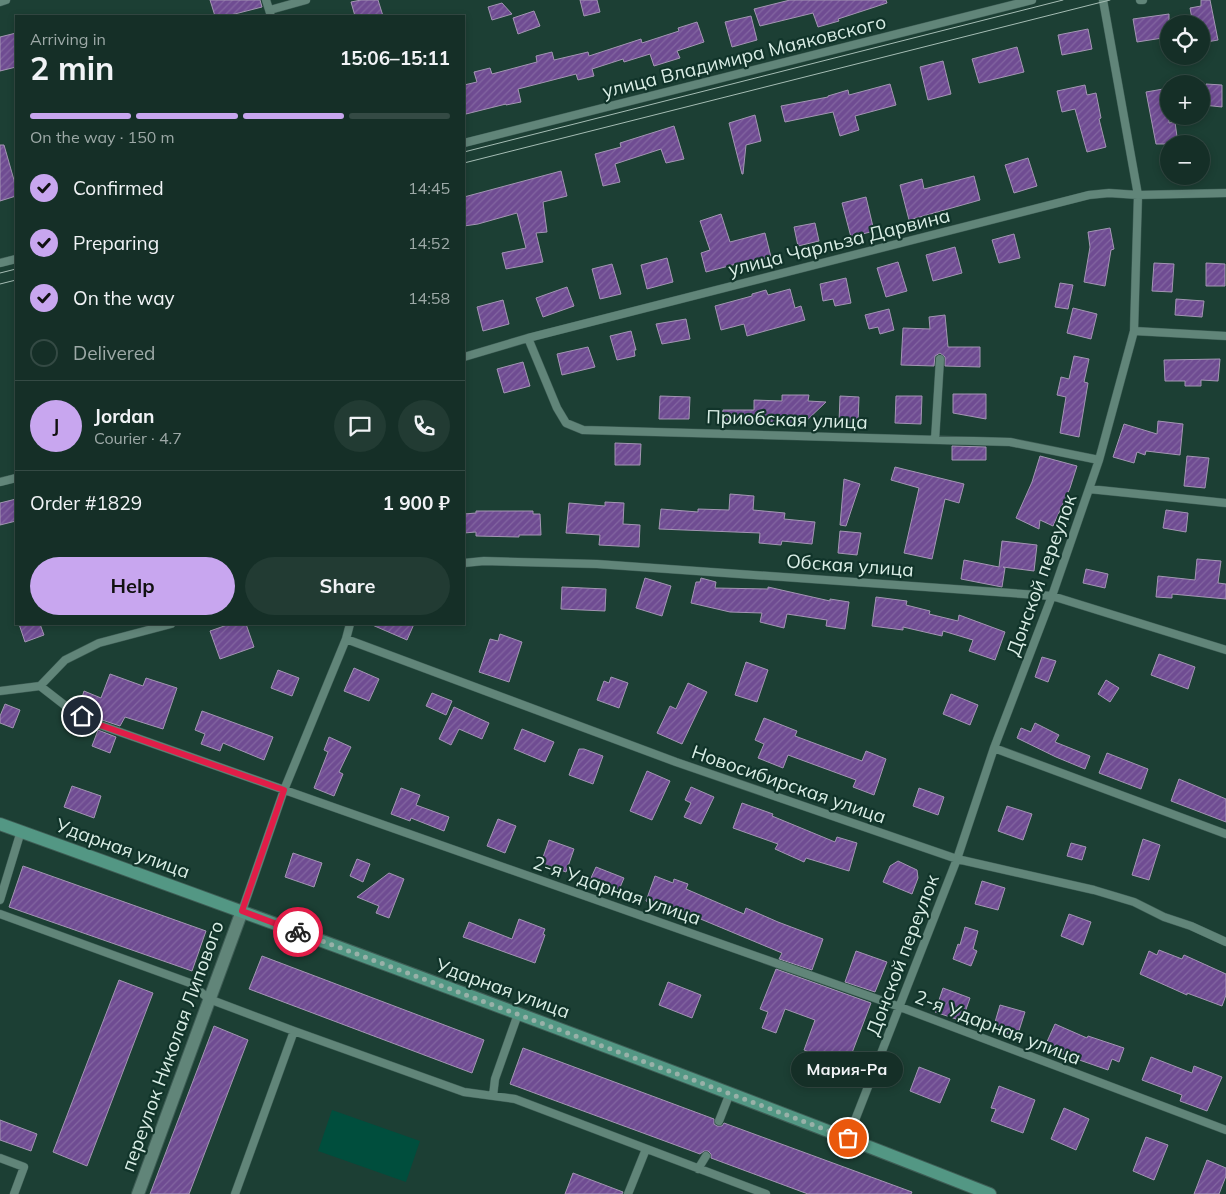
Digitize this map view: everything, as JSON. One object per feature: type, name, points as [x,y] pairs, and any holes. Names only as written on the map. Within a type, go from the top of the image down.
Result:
[{"type":"street","name":"Ударная улица","points":[[0,824],[242,911],[730,1093],[990,1194]]},
{"type":"street","name":"переулок Николая Липового","points":[[138,1194],[242,911]]},
{"type":"lane","points":[[0,2],[6,0]]},
{"type":"lane","points":[[266,0],[270,13],[306,0]]},
{"type":"lane","name":"улица Владимира Маяковского","points":[[465,143],[1032,0]]},
{"type":"lane","name":"Донской переулок","points":[[848,1138],[957,859],[994,748],[1052,596],[1099,460],[1134,331],[1138,195],[1103,0]]},
{"type":"lane","name":"улица Чарльза Дарвина","points":[[465,357],[528,338],[1089,196],[1109,193],[1138,195],[1226,193]]},
{"type":"lane","points":[[0,263],[15,259]]},
{"type":"lane","points":[[1134,331],[1226,336]]},
{"type":"lane","name":"Приобская улица","points":[[528,338],[557,408],[566,423],[583,430],[1010,442],[1099,460]]},
{"type":"lane","points":[[935,440],[940,359]]},
{"type":"lane","points":[[0,482],[15,478]]},
{"type":"lane","points":[[1089,489],[1226,503]]},
{"type":"lane","name":"Обская улица","points":[[465,563],[484,561],[597,564],[1052,596],[1226,650]]},
{"type":"lane","points":[[0,691],[40,686],[65,660],[84,650],[99,643],[167,625]]},
{"type":"lane","points":[[242,911],[284,790],[346,639],[350,625]]},
{"type":"lane","name":"Новосибирская улица","points":[[346,639],[676,762],[957,859],[1094,890],[1134,902],[1164,917],[1191,926],[1226,942]]},
{"type":"lane","name":"2-я Ударная улица","points":[[40,686],[67,707],[100,725],[900,1007],[1226,1130]]},
{"type":"lane","points":[[994,748],[1226,834]]},
{"type":"lane","points":[[0,900],[21,831]]},
{"type":"lane","points":[[0,914],[190,983],[209,999],[294,1031],[464,1092],[515,1099],[766,1194]]},
{"type":"lane","points":[[494,1096],[494,1079],[518,1014]]},
{"type":"lane","points":[[235,1194],[294,1031]]},
{"type":"lane","points":[[719,1121],[730,1093]]},
{"type":"lane","points":[[628,1194],[646,1149]]},
{"type":"lane","points":[[698,1169],[706,1156]]},
{"type":"lane","points":[[0,1158],[24,1167],[14,1194]]},
{"type":"green space","points":[[332,1110],[420,1141],[406,1182],[318,1151]]},
{"type":"building","points":[[210,0],[260,0],[262,7],[231,15],[215,15]]},
{"type":"building","points":[[378,0],[383,15],[355,15],[351,2]]},
{"type":"building","points":[[580,0],[597,0],[600,12],[584,16]]},
{"type":"building","points":[[790,0],[886,0],[887,3],[818,27],[813,13],[760,26],[754,9]]},
{"type":"building","points":[[1201,0],[1210,0],[1218,40],[1210,41],[1210,15],[1191,15],[1190,8],[1201,6]]},
{"type":"building","points":[[502,3],[512,14],[492,20],[488,7]]},
{"type":"building","points":[[534,11],[540,26],[518,34],[513,18]]},
{"type":"building","points":[[1160,15],[1160,38],[1137,42],[1133,19]]},
{"type":"building","points":[[751,16],[757,40],[732,47],[725,22]]},
{"type":"building","points":[[697,22],[704,42],[677,51],[680,58],[654,66],[650,54],[624,62],[623,59],[592,69],[594,76],[578,80],[576,74],[518,89],[521,102],[466,114],[465,85],[477,82],[474,72],[490,68],[492,74],[537,62],[536,56],[552,52],[554,60],[588,52],[589,56],[641,39],[642,43],[679,31],[678,28]]},
{"type":"building","points":[[1088,29],[1092,49],[1062,55],[1058,35]]},
{"type":"building","points":[[15,33],[15,67],[0,71],[0,37]]},
{"type":"building","points":[[1017,47],[1024,72],[979,83],[972,59]]},
{"type":"building","points":[[943,61],[951,94],[928,100],[920,67]]},
{"type":"building","points":[[890,84],[896,105],[855,116],[859,130],[840,136],[833,112],[785,122],[781,106],[828,97],[848,90],[849,95]]},
{"type":"building","points":[[1210,84],[1222,85],[1222,107],[1210,106]]},
{"type":"building","points":[[1085,85],[1087,95],[1096,93],[1101,118],[1099,119],[1106,147],[1087,152],[1075,109],[1062,112],[1057,91]]},
{"type":"building","points":[[1160,90],[1160,125],[1175,125],[1177,135],[1160,135],[1160,144],[1156,144],[1146,92]]},
{"type":"building","points":[[755,115],[761,141],[746,145],[742,174],[729,123]]},
{"type":"building","points":[[674,126],[684,159],[666,163],[661,149],[615,164],[620,182],[603,186],[595,154],[621,147],[620,143]]},
{"type":"building","points":[[0,145],[4,145],[15,184],[15,196],[0,201]]},
{"type":"building","points":[[1028,158],[1037,186],[1014,193],[1005,165]]},
{"type":"building","points":[[561,171],[567,196],[543,202],[547,232],[536,233],[543,262],[506,269],[502,253],[526,248],[517,213],[465,226],[465,197]]},
{"type":"building","points":[[974,176],[980,200],[909,220],[900,185],[922,179],[924,189]]},
{"type":"building","points":[[866,197],[874,231],[851,237],[842,203]]},
{"type":"building","points":[[721,214],[730,242],[765,233],[771,257],[706,272],[701,253],[710,250],[700,221]]},
{"type":"building","points":[[815,223],[819,241],[798,246],[794,227]]},
{"type":"building","points":[[1110,228],[1114,249],[1111,250],[1105,286],[1084,282],[1090,247],[1088,232]]},
{"type":"building","points":[[1014,234],[1020,258],[999,263],[992,240]]},
{"type":"building","points":[[955,247],[962,273],[933,281],[926,255]]},
{"type":"building","points":[[667,258],[673,282],[647,289],[641,265]]},
{"type":"building","points":[[898,262],[907,291],[886,297],[877,268]]},
{"type":"building","points":[[1154,263],[1174,264],[1172,292],[1152,291]]},
{"type":"building","points":[[1206,263],[1225,264],[1225,286],[1206,286]]},
{"type":"building","points":[[612,264],[621,294],[600,299],[592,269]]},
{"type":"building","points":[[846,278],[851,303],[835,306],[833,299],[823,301],[820,284]]},
{"type":"building","points":[[1060,283],[1073,285],[1068,309],[1055,307]]},
{"type":"building","points":[[567,287],[574,306],[543,317],[536,298]]},
{"type":"building","points":[[790,289],[795,308],[801,306],[805,320],[747,336],[744,324],[721,330],[715,306],[752,296],[752,294],[766,290],[768,295]]},
{"type":"building","points":[[1176,299],[1204,301],[1202,317],[1175,315]]},
{"type":"building","points":[[503,300],[509,324],[483,331],[477,307]]},
{"type":"building","points":[[1073,308],[1097,314],[1091,339],[1067,333]]},
{"type":"building","points":[[889,309],[894,330],[880,334],[878,327],[869,329],[865,315]]},
{"type":"building","points":[[945,315],[948,347],[980,347],[980,367],[945,366],[945,357],[940,353],[935,356],[934,366],[901,365],[903,328],[930,329],[929,317]]},
{"type":"building","points":[[686,319],[690,339],[662,344],[656,324]]},
{"type":"building","points":[[631,331],[636,350],[634,350],[635,356],[617,360],[610,336]]},
{"type":"building","points":[[588,347],[595,367],[562,375],[557,354]]},
{"type":"building","points":[[1074,356],[1089,359],[1084,382],[1088,383],[1079,437],[1060,433],[1066,397],[1057,395],[1061,377],[1069,379]]},
{"type":"building","points":[[1220,359],[1218,381],[1201,380],[1201,386],[1185,386],[1185,381],[1165,381],[1164,360]]},
{"type":"building","points":[[523,362],[530,386],[504,393],[497,369]]},
{"type":"building","points":[[953,394],[986,394],[986,419],[953,413]]},
{"type":"building","points":[[782,395],[809,395],[808,401],[826,402],[804,423],[722,423],[723,410],[754,410],[754,400],[782,401]]},
{"type":"building","points":[[660,396],[690,397],[689,419],[659,419]]},
{"type":"building","points":[[840,396],[859,397],[858,422],[839,422]]},
{"type":"building","points":[[896,396],[922,396],[921,424],[895,423]]},
{"type":"building","points":[[1158,421],[1183,424],[1180,455],[1146,451],[1145,455],[1137,452],[1134,463],[1113,457],[1124,424],[1157,434]]},
{"type":"building","points":[[615,443],[641,444],[640,465],[615,465]]},
{"type":"building","points":[[952,446],[986,447],[986,460],[952,460]]},
{"type":"building","points":[[1040,456],[1077,466],[1070,488],[1053,526],[1040,520],[1039,529],[1016,518],[1032,482]]},
{"type":"building","points":[[1187,456],[1209,458],[1205,488],[1184,486]]},
{"type":"building","points":[[895,467],[964,484],[959,503],[945,499],[932,559],[904,553],[919,488],[891,480]]},
{"type":"building","points":[[844,479],[860,484],[846,526],[840,525]]},
{"type":"building","points":[[730,494],[754,496],[753,510],[785,513],[784,519],[815,522],[812,544],[782,541],[781,545],[759,543],[760,533],[659,529],[661,509],[698,512],[698,509],[729,510]]},
{"type":"building","points":[[15,499],[15,521],[0,525],[0,503]]},
{"type":"building","points":[[605,502],[624,503],[623,524],[640,525],[639,547],[599,545],[600,535],[566,533],[569,503],[605,506]]},
{"type":"building","points":[[1166,510],[1188,513],[1186,532],[1163,528]]},
{"type":"building","points":[[476,511],[533,511],[533,514],[540,514],[541,535],[519,535],[519,537],[476,536],[476,532],[465,533],[465,514],[476,513]]},
{"type":"building","points":[[840,531],[861,533],[857,555],[838,553]]},
{"type":"building","points":[[1002,541],[1037,545],[1034,571],[1003,567],[1005,568],[1002,587],[961,579],[964,560],[999,567]]},
{"type":"building","points":[[1197,559],[1221,561],[1218,583],[1226,584],[1226,599],[1172,594],[1172,598],[1156,597],[1158,576],[1195,580]]},
{"type":"building","points":[[1086,569],[1108,574],[1105,588],[1083,583]]},
{"type":"building","points":[[645,578],[671,586],[662,616],[636,608]]},
{"type":"building","points":[[701,578],[716,582],[715,588],[768,589],[768,587],[830,601],[830,599],[849,602],[845,629],[826,626],[827,620],[787,614],[784,628],[760,622],[762,613],[730,612],[691,603],[696,582],[700,582]]},
{"type":"building","points":[[562,587],[606,589],[605,611],[561,609]]},
{"type":"building","points":[[876,597],[907,601],[906,605],[930,611],[929,614],[958,621],[959,615],[1005,632],[995,660],[969,651],[973,640],[943,631],[942,636],[903,627],[903,630],[872,626]]},
{"type":"building","points":[[19,625],[40,625],[44,635],[25,642]]},
{"type":"building","points":[[227,625],[246,625],[254,647],[220,659],[210,631]]},
{"type":"building","points":[[372,625],[414,625],[407,640]]},
{"type":"building","points":[[500,634],[522,642],[509,682],[479,672],[490,639],[498,641]]},
{"type":"building","points":[[1159,654],[1195,667],[1188,689],[1151,675]]},
{"type":"building","points":[[1042,657],[1056,661],[1048,682],[1035,677]]},
{"type":"building","points":[[746,662],[768,670],[757,702],[735,695]]},
{"type":"building","points":[[354,668],[379,679],[369,701],[344,691]]},
{"type":"building","points":[[278,670],[299,678],[292,696],[271,688]]},
{"type":"building","points":[[110,674],[143,686],[146,678],[177,688],[163,729],[125,717],[120,726],[102,720],[79,707],[84,691],[101,698]]},
{"type":"building","points":[[611,677],[628,683],[619,708],[597,700],[604,681],[609,683]]},
{"type":"building","points":[[1106,680],[1119,688],[1110,702],[1098,694]]},
{"type":"building","points":[[688,683],[707,692],[682,744],[657,733],[670,706],[676,709]]},
{"type":"building","points":[[432,693],[452,701],[446,715],[426,706]]},
{"type":"building","points":[[951,694],[978,705],[970,725],[943,714]]},
{"type":"building","points":[[5,704],[20,710],[13,728],[0,723],[0,716]]},
{"type":"building","points":[[454,707],[489,723],[482,739],[459,729],[451,745],[439,739]]},
{"type":"building","points":[[202,711],[273,737],[264,760],[223,743],[220,751],[201,744],[205,734],[195,730]]},
{"type":"building","points":[[764,718],[797,731],[795,736],[862,761],[866,751],[886,759],[874,795],[853,787],[856,780],[788,755],[783,768],[758,758],[764,744],[755,740]]},
{"type":"building","points":[[1035,723],[1059,735],[1055,742],[1090,756],[1085,769],[1017,738],[1021,728],[1031,732]]},
{"type":"building","points":[[522,729],[554,742],[545,762],[514,749]]},
{"type":"building","points":[[98,730],[116,737],[110,753],[92,746]]},
{"type":"building","points":[[329,737],[351,747],[339,772],[343,774],[334,796],[314,788],[328,752],[324,750]]},
{"type":"building","points":[[579,749],[603,756],[593,784],[569,775]]},
{"type":"building","points":[[1107,753],[1148,769],[1141,789],[1099,773]]},
{"type":"building","points":[[647,771],[670,781],[652,820],[630,811]]},
{"type":"building","points":[[1179,779],[1226,799],[1226,822],[1171,801]]},
{"type":"building","points":[[72,786],[101,796],[94,818],[64,807]]},
{"type":"building","points":[[691,787],[714,797],[701,824],[684,817],[691,803],[685,800]]},
{"type":"building","points":[[401,788],[420,795],[416,805],[449,817],[444,831],[411,818],[410,821],[391,814]]},
{"type":"building","points":[[919,788],[944,797],[938,815],[913,806]]},
{"type":"building","points":[[742,803],[773,814],[772,816],[835,842],[837,837],[857,843],[849,871],[806,858],[804,862],[775,849],[778,844],[733,828]]},
{"type":"building","points":[[1007,806],[1032,814],[1023,840],[998,831]]},
{"type":"building","points":[[498,819],[516,826],[505,853],[487,846]]},
{"type":"building","points":[[1143,839],[1160,845],[1149,880],[1132,875]]},
{"type":"building","points":[[549,840],[574,849],[566,872],[541,863]]},
{"type":"building","points":[[1071,843],[1086,847],[1082,860],[1067,856]]},
{"type":"building","points":[[293,853],[322,863],[314,887],[285,877]]},
{"type":"building","points":[[357,859],[370,864],[363,882],[350,876]]},
{"type":"building","points":[[898,861],[917,870],[918,878],[912,894],[883,882],[890,866]]},
{"type":"building","points":[[23,866],[206,931],[192,971],[9,907]]},
{"type":"building","points":[[596,867],[624,878],[618,892],[590,880]]},
{"type":"building","points":[[389,873],[404,879],[389,918],[376,913],[379,906],[357,897]]},
{"type":"building","points":[[655,876],[673,883],[674,879],[688,884],[686,889],[744,914],[746,908],[823,939],[812,970],[779,959],[782,953],[679,910],[678,912],[646,901]]},
{"type":"building","points":[[982,881],[1005,888],[998,910],[975,904]]},
{"type":"building","points":[[1069,914],[1091,922],[1083,945],[1061,936]]},
{"type":"building","points":[[519,919],[545,929],[543,934],[545,935],[535,963],[463,937],[469,922],[512,939]]},
{"type":"building","points":[[965,927],[978,931],[973,949],[977,951],[971,966],[953,959],[958,944],[960,945]]},
{"type":"building","points":[[1159,950],[1182,959],[1184,955],[1226,974],[1226,995],[1222,1006],[1187,993],[1187,995],[1140,974],[1149,951],[1157,955]]},
{"type":"building","points":[[856,951],[887,962],[875,992],[845,982]]},
{"type":"building","points":[[262,956],[484,1040],[472,1073],[249,989]]},
{"type":"building","points":[[776,969],[871,1003],[847,1066],[804,1050],[815,1020],[785,1009],[776,1033],[762,1028],[768,1012],[760,1009]]},
{"type":"building","points":[[119,980],[153,993],[87,1166],[53,1152]]},
{"type":"building","points":[[668,982],[701,995],[692,1018],[659,1005]]},
{"type":"building","points":[[943,988],[970,998],[962,1021],[935,1012]]},
{"type":"building","points":[[1000,1005],[1025,1012],[1017,1037],[993,1029]]},
{"type":"building","points":[[1055,1024],[1087,1038],[1088,1036],[1124,1048],[1119,1062],[1112,1059],[1108,1070],[1045,1046]]},
{"type":"building","points":[[214,1026],[248,1040],[189,1194],[150,1194]]},
{"type":"building","points":[[523,1048],[714,1119],[714,1124],[717,1126],[722,1126],[724,1123],[912,1192],[911,1194],[808,1194],[711,1158],[711,1154],[708,1151],[700,1154],[510,1084]]},
{"type":"building","points":[[1151,1057],[1192,1073],[1194,1066],[1222,1077],[1207,1111],[1180,1101],[1182,1095],[1142,1080]]},
{"type":"building","points":[[919,1067],[950,1079],[940,1103],[910,1091]]},
{"type":"building","points":[[999,1086],[1035,1100],[1023,1133],[991,1121],[996,1109],[991,1108]]},
{"type":"building","points":[[1064,1108],[1089,1119],[1076,1150],[1051,1139]]},
{"type":"building","points":[[0,1120],[37,1134],[31,1151],[0,1140]]},
{"type":"building","points":[[1146,1137],[1168,1145],[1154,1180],[1133,1171]]},
{"type":"building","points":[[1207,1160],[1226,1168],[1226,1176],[1219,1194],[1194,1194]]},
{"type":"building","points":[[573,1173],[623,1192],[622,1194],[565,1194]]},
{"type":"tram line","points":[[465,152],[1063,0]]},
{"type":"tram line","points":[[465,163],[1110,0]]},
{"type":"tram line","points":[[0,273],[15,269]]},
{"type":"tram line","points":[[0,284],[15,280]]},
{"type":"way so far","points":[[298,932],[848,1138]]},
{"type":"place","name":"Мария-Ра","points":[[848,1138]]},
{"type":"route","points":[[82,716],[100,725],[284,790],[242,911],[298,932]]}]
